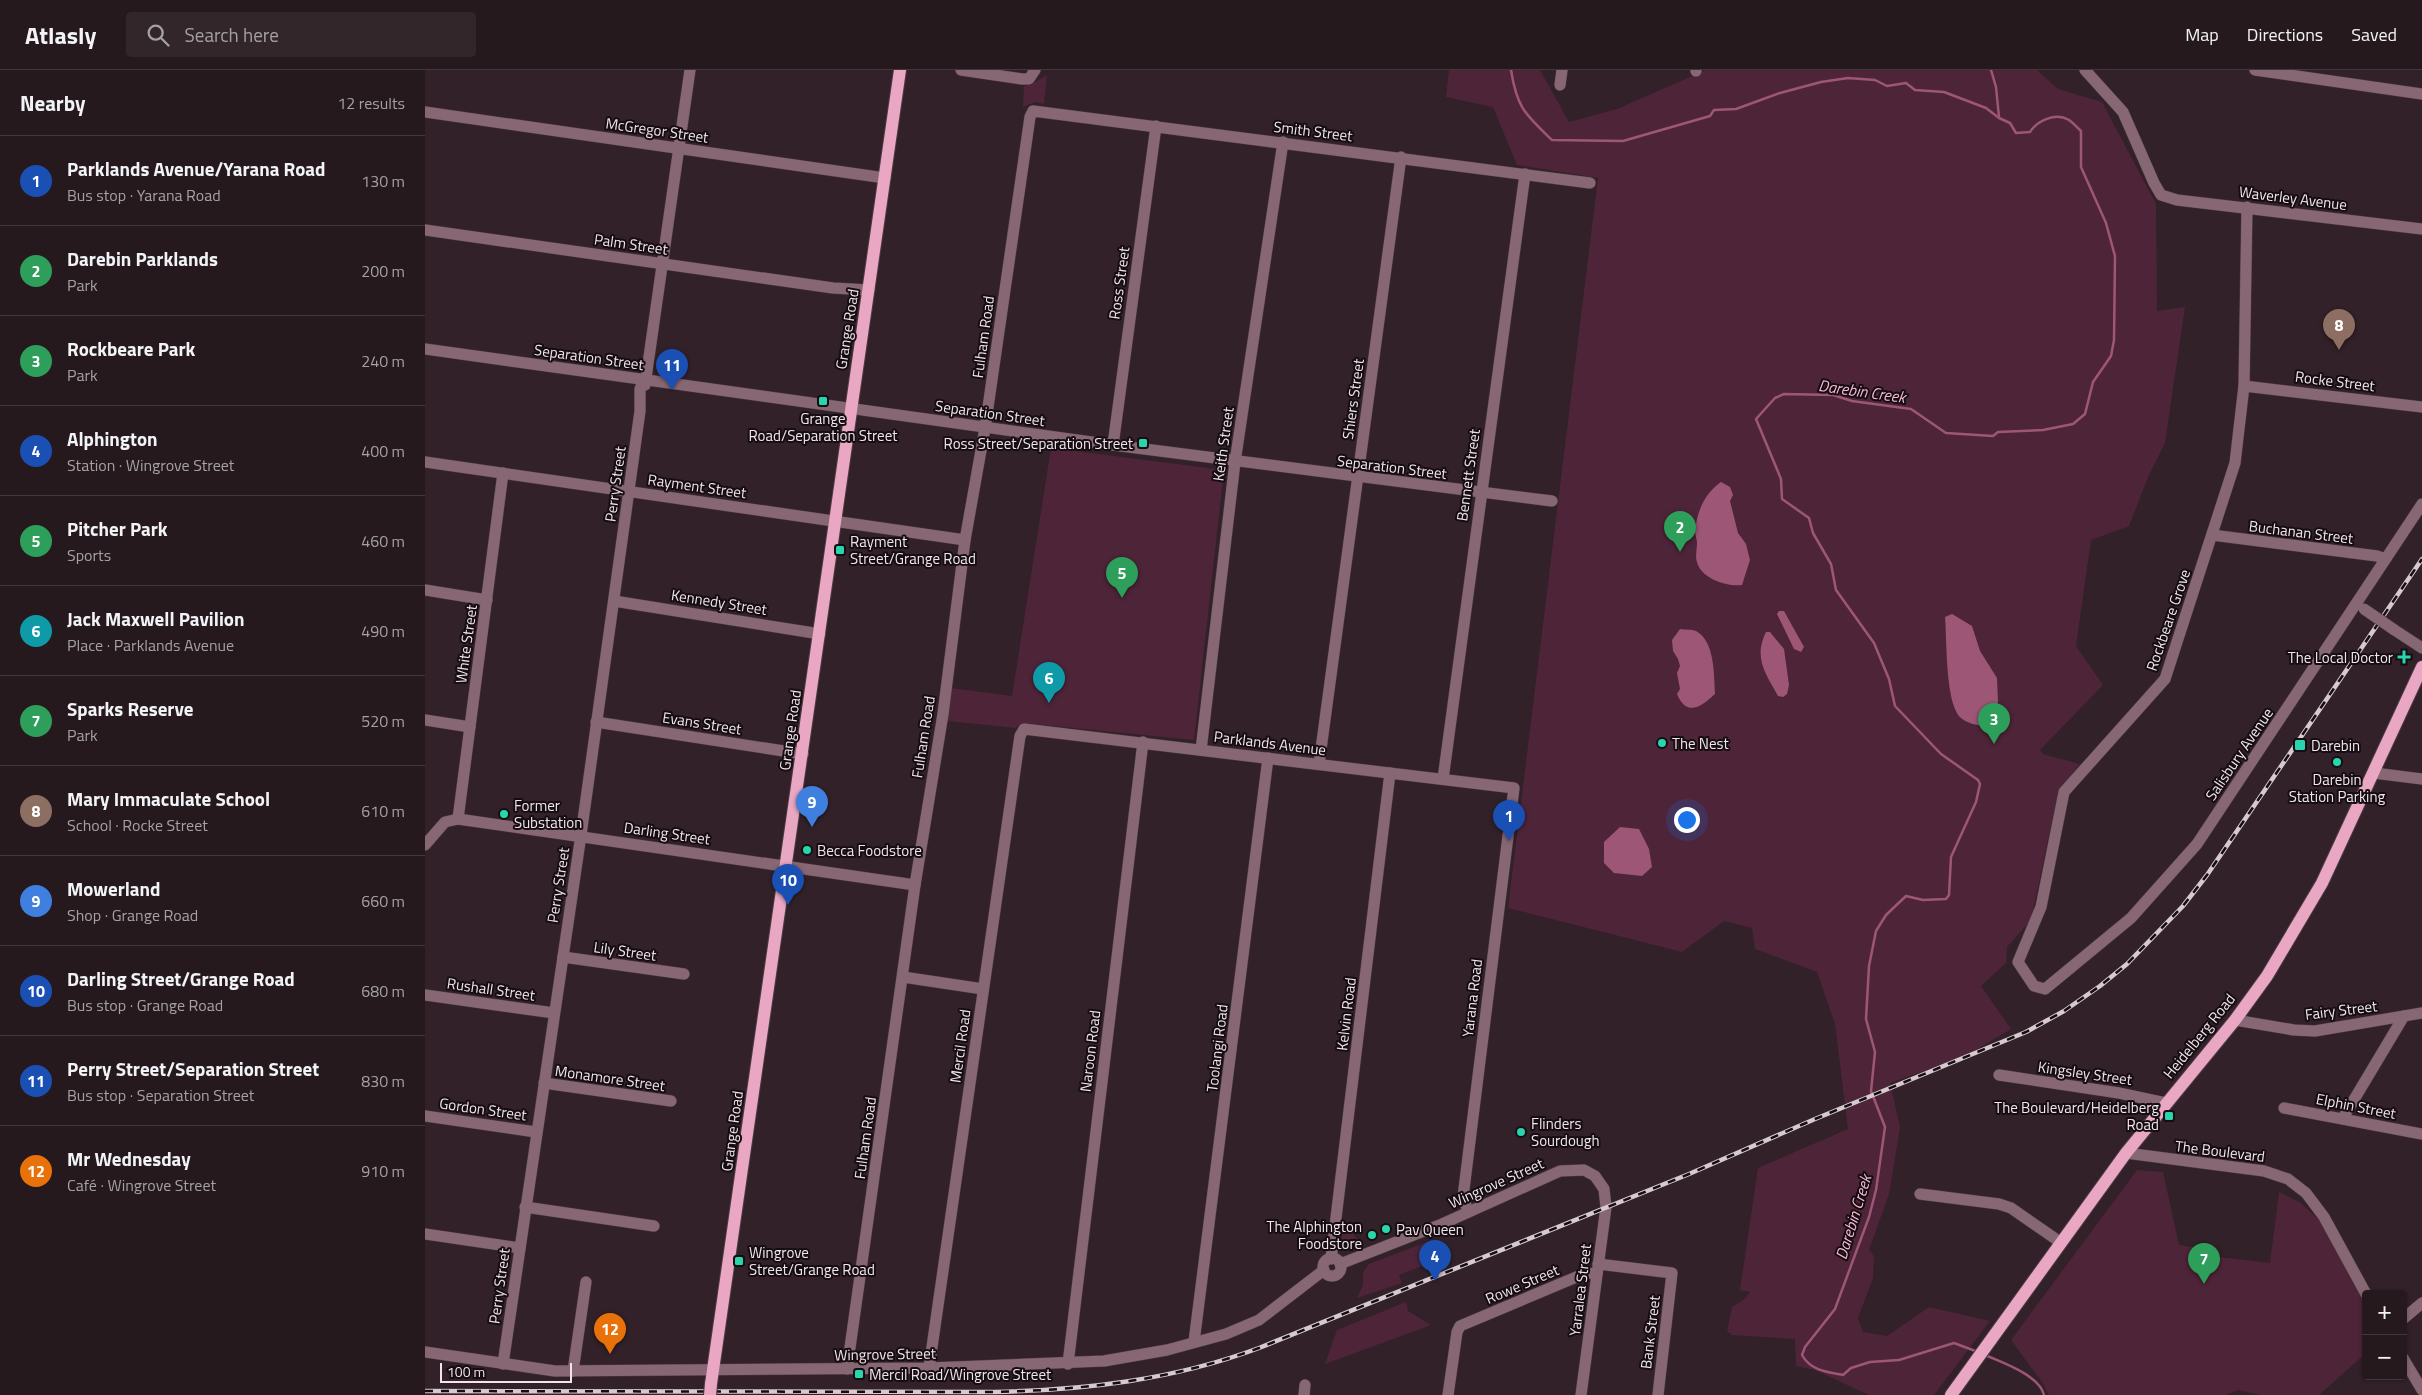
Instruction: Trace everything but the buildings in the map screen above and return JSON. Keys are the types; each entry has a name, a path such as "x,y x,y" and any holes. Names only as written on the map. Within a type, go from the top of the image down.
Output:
{"main road":[{"name":"Grange Road","path":"711,1390 900,70"},
{"name":"Heidelberg Road","path":"1951,1395 2126,1153 2235,1020 2267,976 2322,883 2422,666"}],"street":[{"name":"Perry Street","path":"503,1364 691,70"},
{"path":"961,70 1032,74"},
{"path":"1560,85 1562,70"},
{"name":"Waverley Avenue","path":"2085,70 2123,112 2161,195 2177,200 2422,229"},
{"path":"2255,70 2422,94"},
{"name":"Smith Street","path":"1033,111 1401,157 1589,183"},
{"name":"Fulham Road","path":"847,1369 915,885 943,714 965,540 985,428 1028,126 1033,111"},
{"name":"McGregor Street","path":"425,112 885,178"},
{"name":"Ross Street","path":"1113,445 1156,126"},
{"name":"Keith Street","path":"1201,750 1235,462 1283,142"},
{"name":"Shiers Street","path":"1319,764 1401,157"},
{"name":"Bennett Street","path":"1443,779 1525,174"},
{"name":"Rockbeare Grove","path":"2045,989 2034,986 2018,962 2041,907 2064,792 2165,679 2237,455 2244,386 2247,207"},
{"name":"Palm Street","path":"425,230 869,293"},
{"name":"Separation Street","path":"425,349 851,410 1235,462 1552,501"},
{"name":"Rocke Street","path":"2244,386 2422,407"},
{"name":"Rayment Street","path":"425,462 965,540"},
{"name":"White Street","path":"458,819 503,473"},
{"name":"Salisbury Avenue","path":"2045,989 2131,918 2197,844 2360,607 2385,559 2422,504"},
{"name":"Buchanan Street","path":"2212,535 2377,556 2385,559"},
{"path":"425,590 487,600"},
{"name":"Kennedy Street","path":"614,601 820,634"},
{"path":"2360,607 2422,648"},
{"path":"425,720 469,728"},
{"name":"Evans Street","path":"596,722 803,754"},
{"name":"Parklands Avenue","path":"1024,729 1513,788"},
{"name":"Mercil Road","path":"929,1368 1020,736 1024,729"},
{"name":"Naroon Road","path":"1068,1364 1143,742"},
{"name":"Toolangi Road","path":"1194,1342 1268,758"},
{"name":"Kelvin Road","path":"1336,1261 1390,773"},
{"path":"2374,773 2422,779"},
{"name":"Yarana Road","path":"1468,1211 1463,1196 1513,788"},
{"path":"425,845 445,822 458,819"},
{"name":"Darling Street","path":"458,819 581,835 915,885"},
{"name":"Lily Street","path":"563,957 684,974"},
{"path":"903,977 983,988"},
{"name":"Rushall Street","path":"425,995 554,1013"},
{"name":"Fairy Street","path":"2235,1020 2294,1030 2315,1030 2422,1013"},
{"path":"2343,1118 2404,1016"},
{"name":"Kingsley Street","path":"1999,1075 2166,1102"},
{"name":"Monamore Street","path":"544,1083 671,1101"},
{"name":"Elphin Street","path":"2284,1108 2422,1134"},
{"name":"Gordon Street","path":"425,1116 536,1132"},
{"name":"The Boulevard","path":"2126,1153 2264,1171 2289,1179 2307,1193 2324,1217 2364,1290"},
{"name":"Wingrove Street","path":"425,1352 555,1371 929,1368 1068,1364 1139,1356 1226,1334 1259,1320 1324,1270 1327,1275 1335,1276 1339,1272 1336,1261 1468,1211 1560,1171 1588,1172 1595,1176 1604,1190"},
{"name":"Yarralea Street","path":"1581,1395 1598,1269 1605,1206 1604,1190"},
{"path":"1920,1194 1999,1204 2011,1208 2060,1242"},
{"path":"525,1207 654,1226"},
{"path":"425,1234 520,1248"},
{"name":"Rowe Street","path":"1448,1395 1457,1332 1460,1326 1598,1269 1672,1272"},
{"name":"Bank Street","path":"1658,1395 1672,1272"},
{"path":"573,1371 586,1282"},
{"path":"2407,1316 2422,1303"},
{"path":"2407,1365 2422,1390"}],"shaded area":[{"path":"1449,70 1540,70 1569,122 1617,109 1706,70 2037,70 2058,89 2102,102 2156,204 2157,311 2185,307 2165,443 2149,475 2129,526 2091,540 2076,646 2103,685 2040,750 2043,754 2080,764 2058,792 2031,920 2007,947 2006,963 1981,986 2011,1029 1962,1058 1890,1083 1900,1127 1889,1194 1869,1250 1874,1256 1873,1278 1858,1318 1863,1332 1887,1336 1929,1307 1990,1321 1934,1395 1869,1395 1815,1370 1796,1366 1795,1339 1731,1335 1731,1333 1727,1332 1732,1307 1746,1298 1750,1292 1740,1290 1758,1168 1848,1129 1835,1024 1817,972 1755,949 1752,928 1724,921 1682,952 1508,908 1598,178 1517,165 1493,107 1446,97"},
{"path":"1047,75 1044,104 1035,102 1023,107 1024,86 1032,84"},
{"path":"1051,448 1224,470 1194,740 1023,723 1016,728 947,721 951,688 1012,696"},
{"path":"1721,482 1730,487 1733,495 1730,501 1738,533 1746,544 1750,560 1742,585 1730,585 1716,581 1704,573 1696,560 1697,543 1695,531 1698,516 1710,491"},
{"path":"1779,611 1784,611 1804,647 1801,652 1794,649 1777,614"},
{"path":"1952,614 1972,626 1980,651 1997,678 1998,702 1990,725 1971,724 1961,718 1956,711 1949,686 1945,617"},
{"path":"1680,629 1694,630 1702,636 1710,650 1714,668 1715,694 1695,708 1685,706 1677,694 1680,689 1677,673 1680,666 1673,651 1672,640"},
{"path":"1766,632 1770,632 1784,649 1789,685 1787,694 1783,697 1778,696 1769,680 1761,658 1762,641"},
{"path":"1620,827 1639,829 1649,849 1652,867 1642,876 1614,873 1604,863 1604,842"},
{"path":"2137,1170 2163,1172 2179,1245 2219,1251 2218,1257 2270,1263 2279,1192 2301,1203 2320,1221 2362,1298 2362,1357 2319,1395 2260,1395 2239,1390 2225,1395 2049,1395 2042,1382 2011,1340"},
{"path":"1344,1220 1359,1242 1340,1250"},
{"path":"1429,1241 1437,1260 1399,1275 1402,1283 1357,1298 1363,1285 1363,1273 1369,1264"},
{"path":"1406,1302 1408,1311 1431,1325 1325,1364 1337,1330"}],"waterway":[{"name":"Darebin Creek","path":"1511,70 1519,102 1535,123 1552,140 1623,141 1710,116 1714,110 1736,109 1780,93 1821,82 1848,78 1875,80 1887,86 1906,83 1915,90 1944,92 1986,108 1999,118 2010,123 2016,133 2030,132 2037,124 2052,117 2069,120 2081,131 2081,167 2106,223 2115,256 2114,340 2111,356 2093,382 2085,414 2073,424 2043,430 1998,432 1993,436 1946,433 1911,409 1852,401 1833,395 1784,394 1775,398 1756,419 1781,479 1782,499 1809,518 1813,533 1831,564 1836,590 1874,643 1889,679 1895,706 1941,754 1978,780 1980,784 1976,802 1951,857 1949,895 1946,899 1923,900 1906,896 1886,915 1876,931 1869,966 1866,1019 1875,1052 1871,1091 1885,1127 1876,1190 1869,1217 1835,1309 1805,1347 1802,1355 1815,1368 1843,1375 1851,1368 1870,1362 1899,1360 1954,1343 1978,1352"},
{"path":"1991,70 1996,87 1999,117"},
{"name":"Darebin Creek","path":"1985,1355 2028,1376 2041,1388 2044,1395"}],"railway":[{"path":"425,1391 994,1392 1062,1389 1128,1381 1194,1368 1259,1348 1689,1174 1815,1119 2026,1032 2064,1011 2127,964 2183,906 2207,875 2422,559"}],"place":[{"name":"Mary Immaculate School","path":"2339,350"},
{"name":"Perry Street/Separation Street","path":"672,390"},
{"name":"Grange Road/Separation Street","path":"823,401"},
{"name":"Ross Street/Separation Street","path":"1143,443"},
{"name":"Rayment Street/Grange Road","path":"840,550"},
{"name":"Darebin Parklands","path":"1680,552"},
{"name":"Pitcher Park","path":"1122,598"},
{"name":"The Local Doctor","path":"2404,657"},
{"name":"Jack Maxwell Pavilion","path":"1049,703"},
{"name":"The Nest","path":"1662,743"},
{"name":"Rockbeare Park","path":"1994,744"},
{"name":"Darebin","path":"2300,745"},
{"name":"Darebin Station Parking","path":"2337,762"},
{"name":"Former Substation","path":"504,814"},
{"name":"Mowerland","path":"812,827"},
{"name":"Parklands Avenue/Yarana Road","path":"1509,841"},
{"name":"Becca Foodstore","path":"807,850"},
{"name":"Darling Street/Grange Road","path":"788,905"},
{"name":"The Boulevard/Heidelberg Road","path":"2169,1116"},
{"name":"Flinders Sourdough","path":"1521,1132"},
{"name":"Pav Queen","path":"1386,1229"},
{"name":"The Alphington Foodstore","path":"1372,1235"},
{"name":"Wingrove Street/Grange Road","path":"739,1261"},
{"name":"Alphington","path":"1435,1281"},
{"name":"Sparks Reserve","path":"2204,1284"},
{"name":"Mr Wednesday","path":"610,1354"},
{"name":"Mercil Road/Wingrove Street","path":"859,1374"}]}
